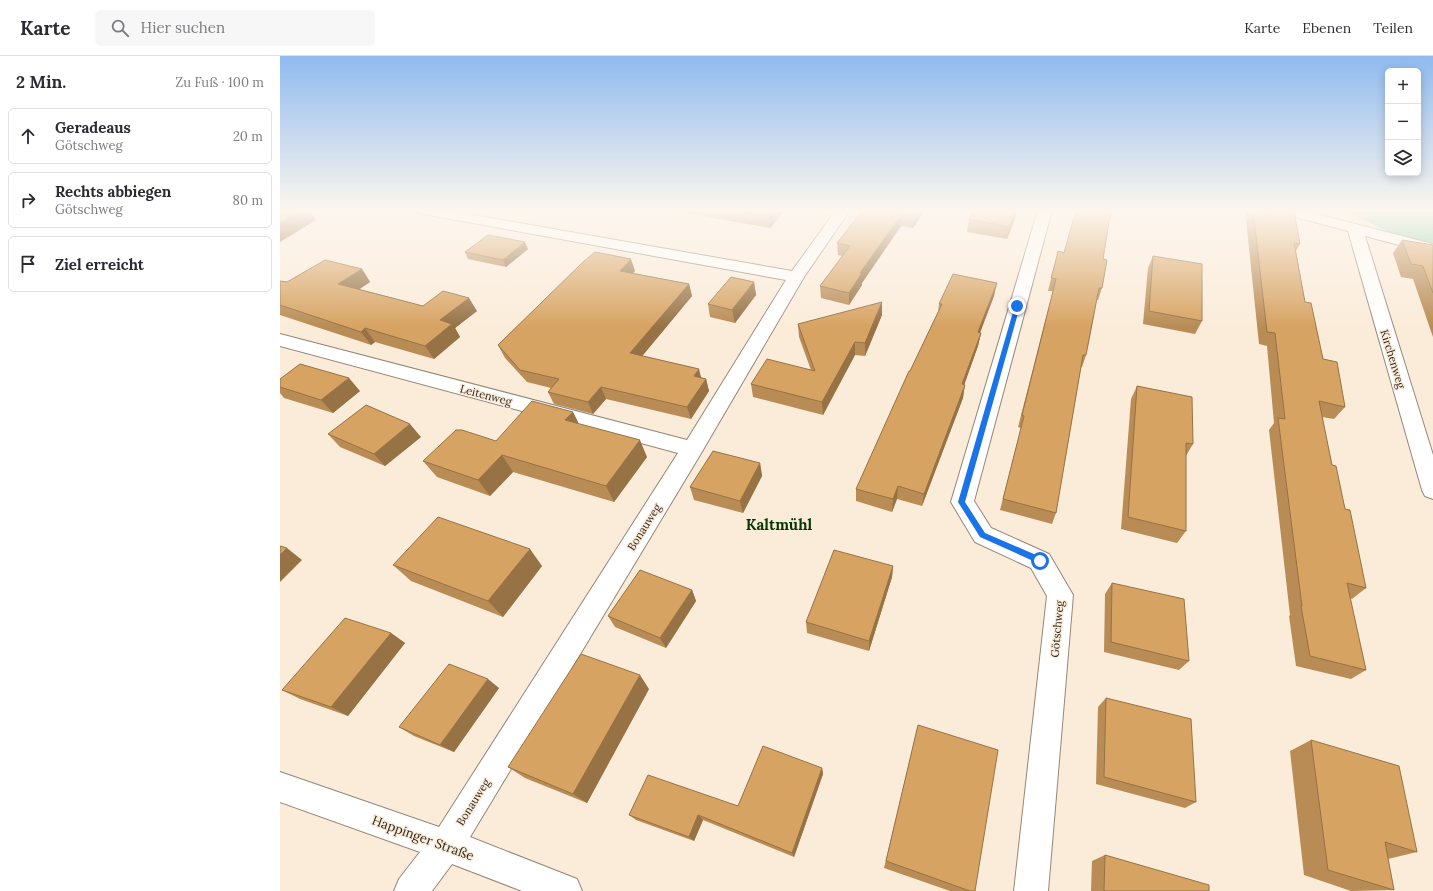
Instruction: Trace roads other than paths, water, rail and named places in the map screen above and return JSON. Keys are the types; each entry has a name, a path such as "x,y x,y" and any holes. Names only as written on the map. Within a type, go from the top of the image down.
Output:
{"street":[{"path":"640,249 796,277"},
{"name":"Bonauweg","path":"411,891 446,846 692,449 796,277 816,249"},
{"name":"Götschweg","path":"1032,891 1060,595 1040,561 983,535 962,502 1034,249"},
{"name":"Kirchenweg","path":"1361,249 1433,490"},
{"name":"Leitenweg","path":"280,340 692,449"},
{"name":"Happinger Straße","path":"280,787 446,846 566,891"}],"district":[{"name":"Kaltmühl","path":"779,524"}]}
